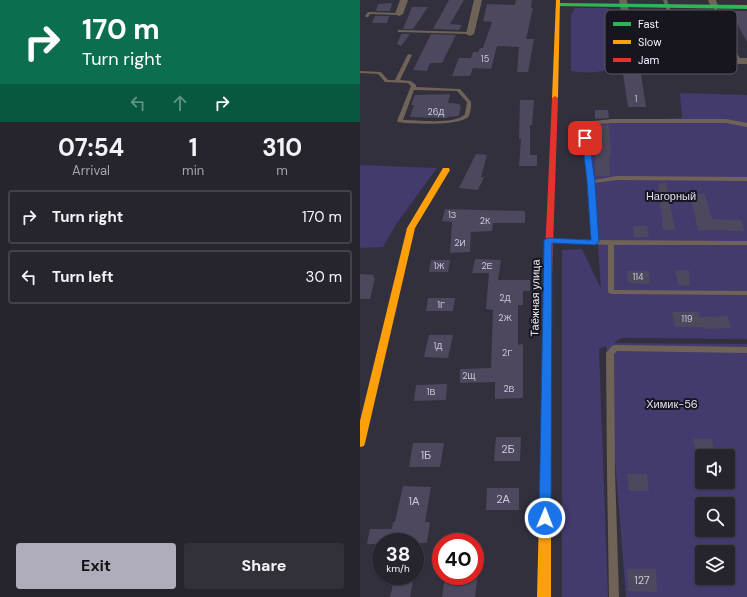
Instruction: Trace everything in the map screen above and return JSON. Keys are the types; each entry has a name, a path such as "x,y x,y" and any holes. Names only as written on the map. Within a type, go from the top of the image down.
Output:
{"street":[{"path":"399,14 404,0"},
{"path":"470,33 478,0"},
{"path":"558,3 713,3 747,7"},
{"name":"Таёжная улица","path":"544,597 548,240 553,175 558,3"},
{"path":"360,444 412,228 446,170"}],"lane":[{"path":"367,16 370,13 399,14"},
{"path":"399,30 470,33"},
{"path":"737,52 743,61"},
{"path":"397,81 410,55"},
{"path":"360,72 379,73 387,81 408,82 414,86 412,88 400,121 456,121 465,117 469,109 469,102 458,90 412,88"},
{"path":"595,242 591,182 584,124 612,121 726,121 747,124"},
{"path":"591,182 617,178 747,179"},
{"path":"548,240 611,243 747,243"},
{"path":"611,243 611,292 747,293"},
{"path":"614,597 610,353 615,348 747,350"}],"green space":[{"path":"575,8 607,8 612,10 605,10 605,70 596,72 571,71 571,15"},
{"path":"680,93 747,95 747,339 622,338 613,343 747,344 747,597 626,597 606,346 599,349 608,597 562,597 562,250 582,249 601,289 589,122 682,118"},
{"path":"360,165 437,168 397,223 383,247 360,248"}],"building":[{"path":"449,0 464,0 450,24 462,25 459,30 433,29"},
{"path":"516,0 532,0 531,8 533,8 526,39 534,39 528,72 517,72 519,47 497,46 491,69 473,68 470,76 452,76 459,58 471,58 473,52 478,52 480,48 483,48 492,22 483,21 487,4 515,5"},
{"path":"392,3 390,11 376,11 378,4"},
{"path":"412,7 428,7 413,29 403,29"},
{"path":"737,11 747,11 747,42 737,23"},
{"path":"375,16 389,16 387,23 372,23"},
{"path":"401,34 410,34 401,46 397,44"},
{"path":"431,34 456,35 442,63 430,63 427,71 413,70"},
{"path":"623,74 641,74 646,107 628,107"},
{"path":"450,94 448,103 460,104 459,107 461,106 459,116 447,118 410,117 414,105 411,105 415,95"},
{"path":"520,100 534,100 532,125 530,125 530,155 537,155 537,166 519,166 521,139 519,139"},
{"path":"595,110 608,110 609,118 595,119"},
{"path":"609,125 611,155 609,155 610,176 595,176 595,126"},
{"path":"476,154 487,155 481,177 484,177 478,190 459,188"},
{"path":"666,182 675,230 663,230 658,184"},
{"path":"690,194 705,194 712,219 742,220 744,231 698,230"},
{"path":"445,209 525,211 525,223 493,223 492,231 471,232 470,252 450,253 452,222 442,221"},
{"path":"633,226 647,226 649,237 634,237"},
{"path":"475,259 501,260 498,280 530,280 530,291 523,291 523,305 518,305 518,345 523,344 523,398 495,399 495,382 460,383 460,369 491,368 493,310 486,309 489,273 472,273"},
{"path":"431,260 450,260 448,272 429,272"},
{"path":"675,270 689,270 690,286 678,285"},
{"path":"627,271 649,271 650,284 628,283"},
{"path":"360,274 374,275 373,278 375,278 370,299 360,299"},
{"path":"428,298 455,298 453,311 426,311"},
{"path":"672,312 699,312 700,317 728,316 731,328 704,329 703,327 675,327"},
{"path":"429,335 453,335 448,358 424,357"},
{"path":"447,384 446,400 414,401 416,385"},
{"path":"496,437 521,437 520,461 494,461"},
{"path":"693,439 712,439 714,449 695,449 695,450"},
{"path":"413,443 444,443 440,467 409,467"},
{"path":"627,474 647,474 649,491 629,491"},
{"path":"403,486 431,487 425,522 430,522 427,543 424,543 424,533 372,533 372,544 367,544 370,529 392,529 393,522 395,522"},
{"path":"487,488 519,488 519,510 486,510"},
{"path":"627,569 656,569 657,592 628,591"},
{"path":"393,585 412,585 410,597 390,597"},
{"path":"444,585 476,585 475,597 442,597"}],"traffic: fast":[{"path":"558,5 747,7"},
{"path":"546,434 548,276"}],"traffic: slow":[{"path":"555,98 558,0"},
{"path":"360,443 411,228 446,170"},
{"path":"544,597 546,434"}],"traffic: jam":[{"path":"548,276 555,98"}],"route":[{"path":"545,518 548,240 595,242 591,182 585,138"}],"park label":[{"name":"Нагорный","path":"671,196"},
{"name":"Химик-56","path":"672,404"}]}
